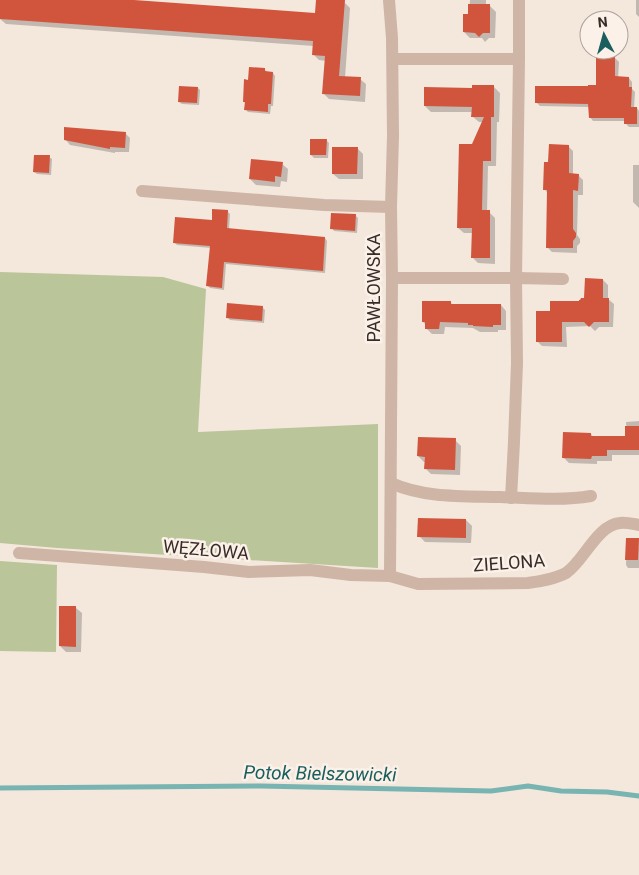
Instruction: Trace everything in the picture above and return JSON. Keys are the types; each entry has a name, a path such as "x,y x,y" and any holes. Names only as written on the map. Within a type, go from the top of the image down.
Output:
{"street":[{"name":"PAWŁOWSKA","path":"389,0 393,59 390,576"},
{"path":"510,498 517,373 516,278 519,0"},
{"path":"393,59 519,59"},
{"path":"142,191 324,205 391,207"},
{"path":"392,278 563,279"},
{"path":"391,483 412,491 435,495 554,499 591,496"},
{"name":"ZIELONA","path":"390,576 418,584 528,583 543,581 566,572 612,524 639,525"},
{"name":"WĘZŁOWA","path":"19,553 204,566 249,572 310,570 351,575 390,576"}],"green space":[{"path":"0,272 163,277 206,289 198,432 378,424 378,568 0,543"},
{"path":"0,561 57,565 56,652 0,651"}],"building":[{"path":"0,0 134,0 315,13 316,0 345,0 339,76 361,77 360,96 322,94 325,56 312,55 313,41 0,19"},
{"path":"468,4 490,4 490,33 483,33 479,37 475,33 463,32 463,14 468,14"},
{"path":"596,60 615,60 615,76 629,77 629,87 632,87 631,107 637,107 637,124 624,124 624,118 589,118 588,104 535,103 535,86 596,85"},
{"path":"249,67 265,68 265,71 273,72 271,104 268,104 268,112 244,110 244,79 248,80"},
{"path":"472,85 494,85 494,117 491,117 491,161 483,161 482,210 490,210 490,258 471,258 472,228 457,228 459,144 472,144 484,117 471,117 472,107 424,106 424,87 472,88"},
{"path":"179,86 198,87 197,103 178,102"},
{"path":"64,127 126,132 125,148 110,147 110,149 64,140"},
{"path":"310,139 327,139 326,155 310,155"},
{"path":"549,144 569,145 569,173 579,174 578,191 573,190 573,229 576,237 573,241 573,248 546,248 547,190 543,190 544,162 548,162"},
{"path":"332,147 358,147 357,174 332,174"},
{"path":"34,155 50,155 49,173 33,172"},
{"path":"251,159 283,162 281,177 275,176 275,182 249,179"},
{"path":"212,209 228,210 227,228 325,237 323,271 224,262 222,288 206,286 210,246 173,243 175,217 212,220"},
{"path":"331,213 356,214 355,231 330,229"},
{"path":"585,278 603,279 603,298 609,298 609,322 594,322 589,327 584,322 562,322 562,342 536,342 536,311 550,311 550,301 579,301 581,298 584,298"},
{"path":"422,301 451,301 451,304 501,304 501,325 493,325 493,327 473,326 468,325 468,323 440,322 439,329 425,329 425,322 422,322"},
{"path":"227,303 263,306 262,321 226,318"},
{"path":"625,426 639,426 639,450 607,450 607,456 592,456 591,459 562,458 563,432 591,433 591,436 625,436"},
{"path":"418,437 456,438 455,470 424,469 425,457 417,456"},
{"path":"418,518 466,519 466,538 417,537"},
{"path":"626,538 639,538 638,560 625,560"},
{"path":"59,606 76,606 76,647 59,646"}],"waterway":[{"name":"Potok Bielszowicki","path":"0,788 261,786 491,791 528,786 561,791 607,792 639,796"}]}
